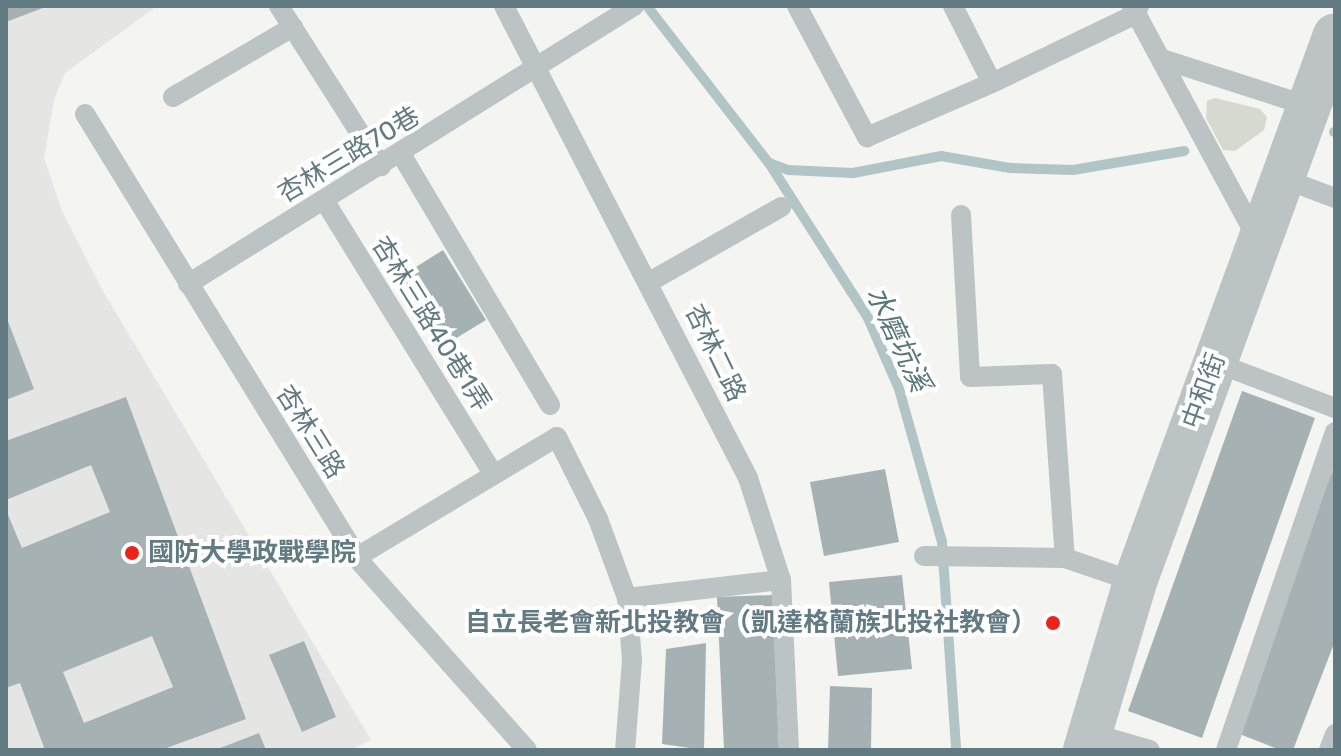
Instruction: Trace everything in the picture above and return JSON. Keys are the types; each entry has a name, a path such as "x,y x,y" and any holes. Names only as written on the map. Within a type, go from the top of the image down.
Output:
{"street":[{"name":"中和街","path":"1088,742 1135,582 1258,240 1333,46"}],"lane":[{"path":"279,6 381,166"},
{"name":"杏林二路","path":"504,6 651,281 748,478 781,580 789,750"},
{"name":"杏林三路70巷","path":"188,284 537,70 633,6"},
{"path":"797,6 867,137 992,83 1136,9 1206,151 1258,240"},
{"path":"953,6 992,83"},
{"path":"173,97 293,27"},
{"path":"1162,59 1308,106"},
{"name":"杏林三路","path":"85,114 357,557 527,750"},
{"path":"401,154 550,405"},
{"path":"1282,178 1335,198"},
{"name":"杏林三路40巷1弄","path":"324,200 494,475"},
{"path":"651,281 781,207"},
{"path":"961,215 970,377 1052,374 1065,558"},
{"path":"1214,362 1335,408"},
{"path":"1226,750 1335,432"},
{"path":"357,557 557,437 598,519 627,598 632,660 625,750"},
{"path":"924,556 1065,558 1135,582"},
{"path":"627,598 781,580"},
{"path":"1329,750 1335,734"},
{"path":"1088,742 1150,750"}],"shaded area":[{"name":"國防大學政戰學院","path":"6,6 157,6 65,73 54,100 44,158 61,209 103,291 371,740 351,750 6,750"},
{"path":"1215,98 1260,109 1267,117 1264,130 1235,151 1223,150 1206,118 1207,101"}],"building":[{"path":"6,6 48,6 6,22"},
{"path":"443,250 486,320 440,348 397,279"},
{"path":"6,316 34,389 6,400"},
{"path":"1242,391 1315,418 1202,738 1128,711"},
{"path":"126,397 246,719 161,750 45,750 20,683 6,688 6,510 22,548 110,512 91,465 6,500 6,441","holes":["152,636 173,687 84,723 63,672"]},
{"path":"1335,464 1335,641 1293,750 1280,750 1232,731"},
{"path":"885,469 899,542 824,556 810,482"},
{"path":"902,575 912,669 838,676 829,582"},
{"path":"773,595 779,750 724,750 717,597"},
{"path":"304,641 336,717 302,732 269,655"},
{"path":"706,643 704,750 662,744 666,649"},
{"path":"830,686 872,688 871,750 828,750"},
{"path":"259,733 266,750 215,750"}],"waterway":[{"name":"水磨坑溪","path":"647,6 769,163 868,318 899,389 942,542 956,750"},
{"path":"769,163 788,170 853,173 941,156 1010,168 1073,170 1184,151"}],"place":[{"name":"國防大學政戰學院","path":"132,553"},
{"name":"自立長老會新北投教會（凱達格蘭族北投社教會）","path":"1053,623"}]}
